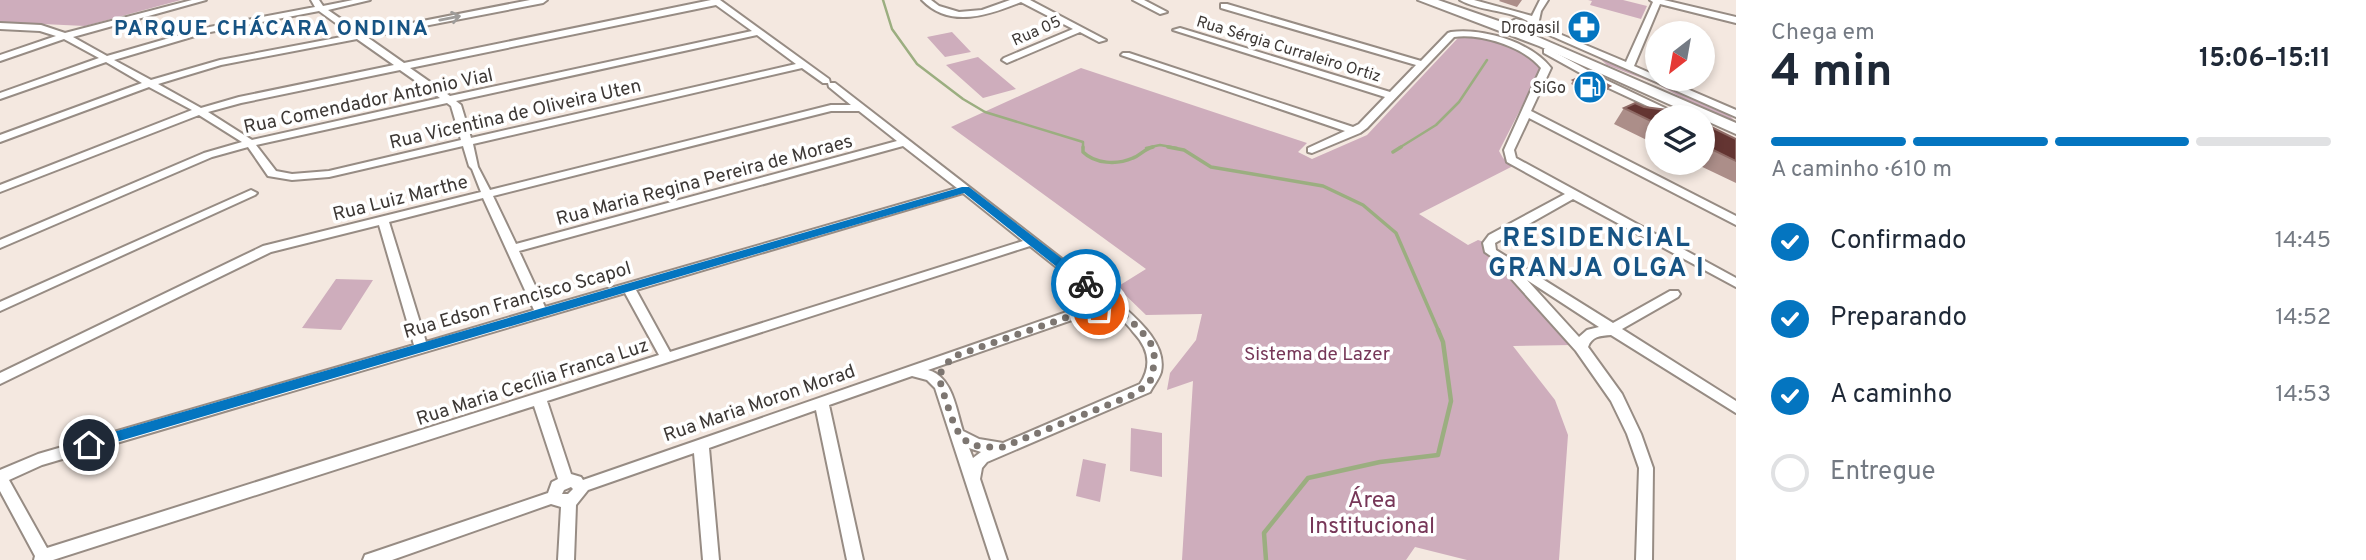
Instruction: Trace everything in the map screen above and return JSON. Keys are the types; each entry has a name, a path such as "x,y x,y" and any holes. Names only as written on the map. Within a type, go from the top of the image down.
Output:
{"main road":[{"path":"1408,0 1525,22 1547,51 1669,105"},
{"path":"1425,0 1525,22 1604,68 1736,129"},
{"path":"1575,43 1604,68"},
{"path":"1715,126 1736,136"}],"street":[{"path":"0,58 65,36 202,0"},
{"path":"0,96 106,59 204,31 317,4 366,0"},
{"path":"0,139 147,84 220,63 543,0"},
{"path":"926,0 943,11 970,15 988,12 1018,0"},
{"path":"1024,0 1102,40"},
{"path":"1137,0 1163,12"},
{"path":"1464,0 1525,22 1736,114"},
{"path":"1525,22 1544,0"},
{"path":"1629,67 1657,0 1736,20"},
{"path":"0,189 200,111 239,100 716,1 849,98 966,189 1127,317 1151,343 1154,350 1150,382 1145,388 982,458 975,467 972,480"},
{"path":"317,4 456,105 475,168 541,312"},
{"path":"1224,6 1422,64"},
{"path":"1443,6 1474,14 1483,12 1487,7"},
{"path":"0,26 41,28 65,36 147,84 200,111 250,143"},
{"name":"Rua 05","path":"1007,60 1078,30"},
{"name":"Rua Sérgia Curraleiro Ortiz","path":"1177,30 1392,96"},
{"name":"Rua Comendador Antonio Vial","path":"0,244 208,155 250,143 758,32"},
{"path":"1312,150 1356,131 1451,35 1460,33 1483,36 1532,55 1546,68 1508,155 1517,165 1736,283"},
{"path":"1547,51 1603,82 1653,105"},
{"path":"1126,55 1356,131"},
{"name":"Rua Vicentina de Oliveira Uten","path":"250,143 272,174 292,177 329,174 803,65"},
{"path":"831,108 849,98"},
{"path":"831,108 860,108"},
{"name":"Rua Luiz Marthe","path":"0,379 267,249 831,108"},
{"path":"1525,112 1736,221"},
{"name":"Rua Maria Regina Pereira de Moraes","path":"511,248 906,142"},
{"name":"Rua Edson Francisco Scapol","path":"0,477 38,460 966,189"},
{"path":"0,307 251,193"},
{"path":"1572,195 1489,243 1491,252 1535,295 1581,348 1617,398 1646,468 1644,560"},
{"path":"383,220 421,346"},
{"name":"Rua Maria Cecília Franca Luz","path":"42,558 1031,242"},
{"path":"1491,252 1736,408"},
{"path":"629,288 667,358"},
{"path":"1088,310 1092,302 1091,288"},
{"path":"1581,348 1585,338 1592,333 1611,330 1674,294"},
{"name":"Rua Maria Moron Morad","path":"573,484 701,446 1088,310 1110,311 1127,317"},
{"path":"952,357 941,372 941,385 999,560"},
{"path":"912,371 930,376 941,385"},
{"path":"539,399 573,484 557,486 561,499 566,560"},
{"path":"822,403 855,560"},
{"path":"957,434 971,444 983,448 1003,447"},
{"path":"701,446 710,560"},
{"path":"0,477 42,558"},
{"path":"371,560 561,499"}],"green space":[{"path":"0,0 181,0 85,26 0,22"},
{"path":"1588,0 1623,0 1647,6 1641,19 1590,5 1592,1"},
{"path":"952,32 971,52 945,57 927,37"},
{"path":"1464,35 1518,50 1542,67 1499,151 1513,166 1419,214 1468,245 1478,240 1484,242 1489,258 1572,345 1513,346 1555,400 1568,435 1559,560 1467,560 1415,547 1406,560 1182,560 1193,381 1167,390 1170,373 1196,340 1202,314 1146,315 1117,287 1146,269 951,127 1081,68 1307,143 1298,152 1312,159 1367,135 1457,39"},
{"path":"1602,56 1645,76 1645,79 1607,65 1598,57"},
{"path":"978,57 1016,89 983,98 946,65"},
{"path":"1670,91 1678,91 1708,105 1695,105"},
{"path":"1715,108 1728,114 1736,122 1724,121 1715,116"},
{"path":"336,279 373,280 341,330 302,328"},
{"path":"1131,428 1162,433 1162,477 1130,471"},
{"path":"1083,459 1106,464 1100,502 1076,496"}],"building":[{"path":"1587,74 1610,86 1597,92 1573,80"},
{"path":"1635,103 1645,107 1645,118 1624,108"},
{"path":"1715,129 1736,139 1736,161 1715,151"}],"waterway":[{"path":"883,0 892,29 917,64 985,112 1083,142 1083,152 1100,161 1127,160 1153,147"},
{"path":"1399,148 1436,125 1459,102 1487,60"},
{"path":"1146,148 1160,145 1177,148"},
{"path":"1168,147 1184,150 1211,167 1323,186 1363,205 1396,233 1439,332"},
{"path":"1393,152 1401,147"},
{"path":"1266,560 1264,533 1308,478 1380,462 1438,455 1451,401 1443,342 1438,330"}],"way so far":[{"path":"1086,284 1127,317 1151,343 1154,350 1153,368 1150,382 1145,388 1003,447 983,448 971,444 957,434 939,375 952,357 1088,310 1099,309"}],"place":[{"name":"Drogasil","path":"1584,27"},
{"name":"SiGo","path":"1590,87"}],"district":[{"name":"PARQUE CHÁCARA ONDINA","path":"272,28"},
{"name":"RESIDENCIAL GRANJA OLGA I","path":"1597,252"}],"route":[{"path":"89,445 966,189 1086,284"}],"park label":[{"name":"Sistema de Lazer","path":"1317,353"},
{"name":"Área Institucional","path":"1372,512"}]}
